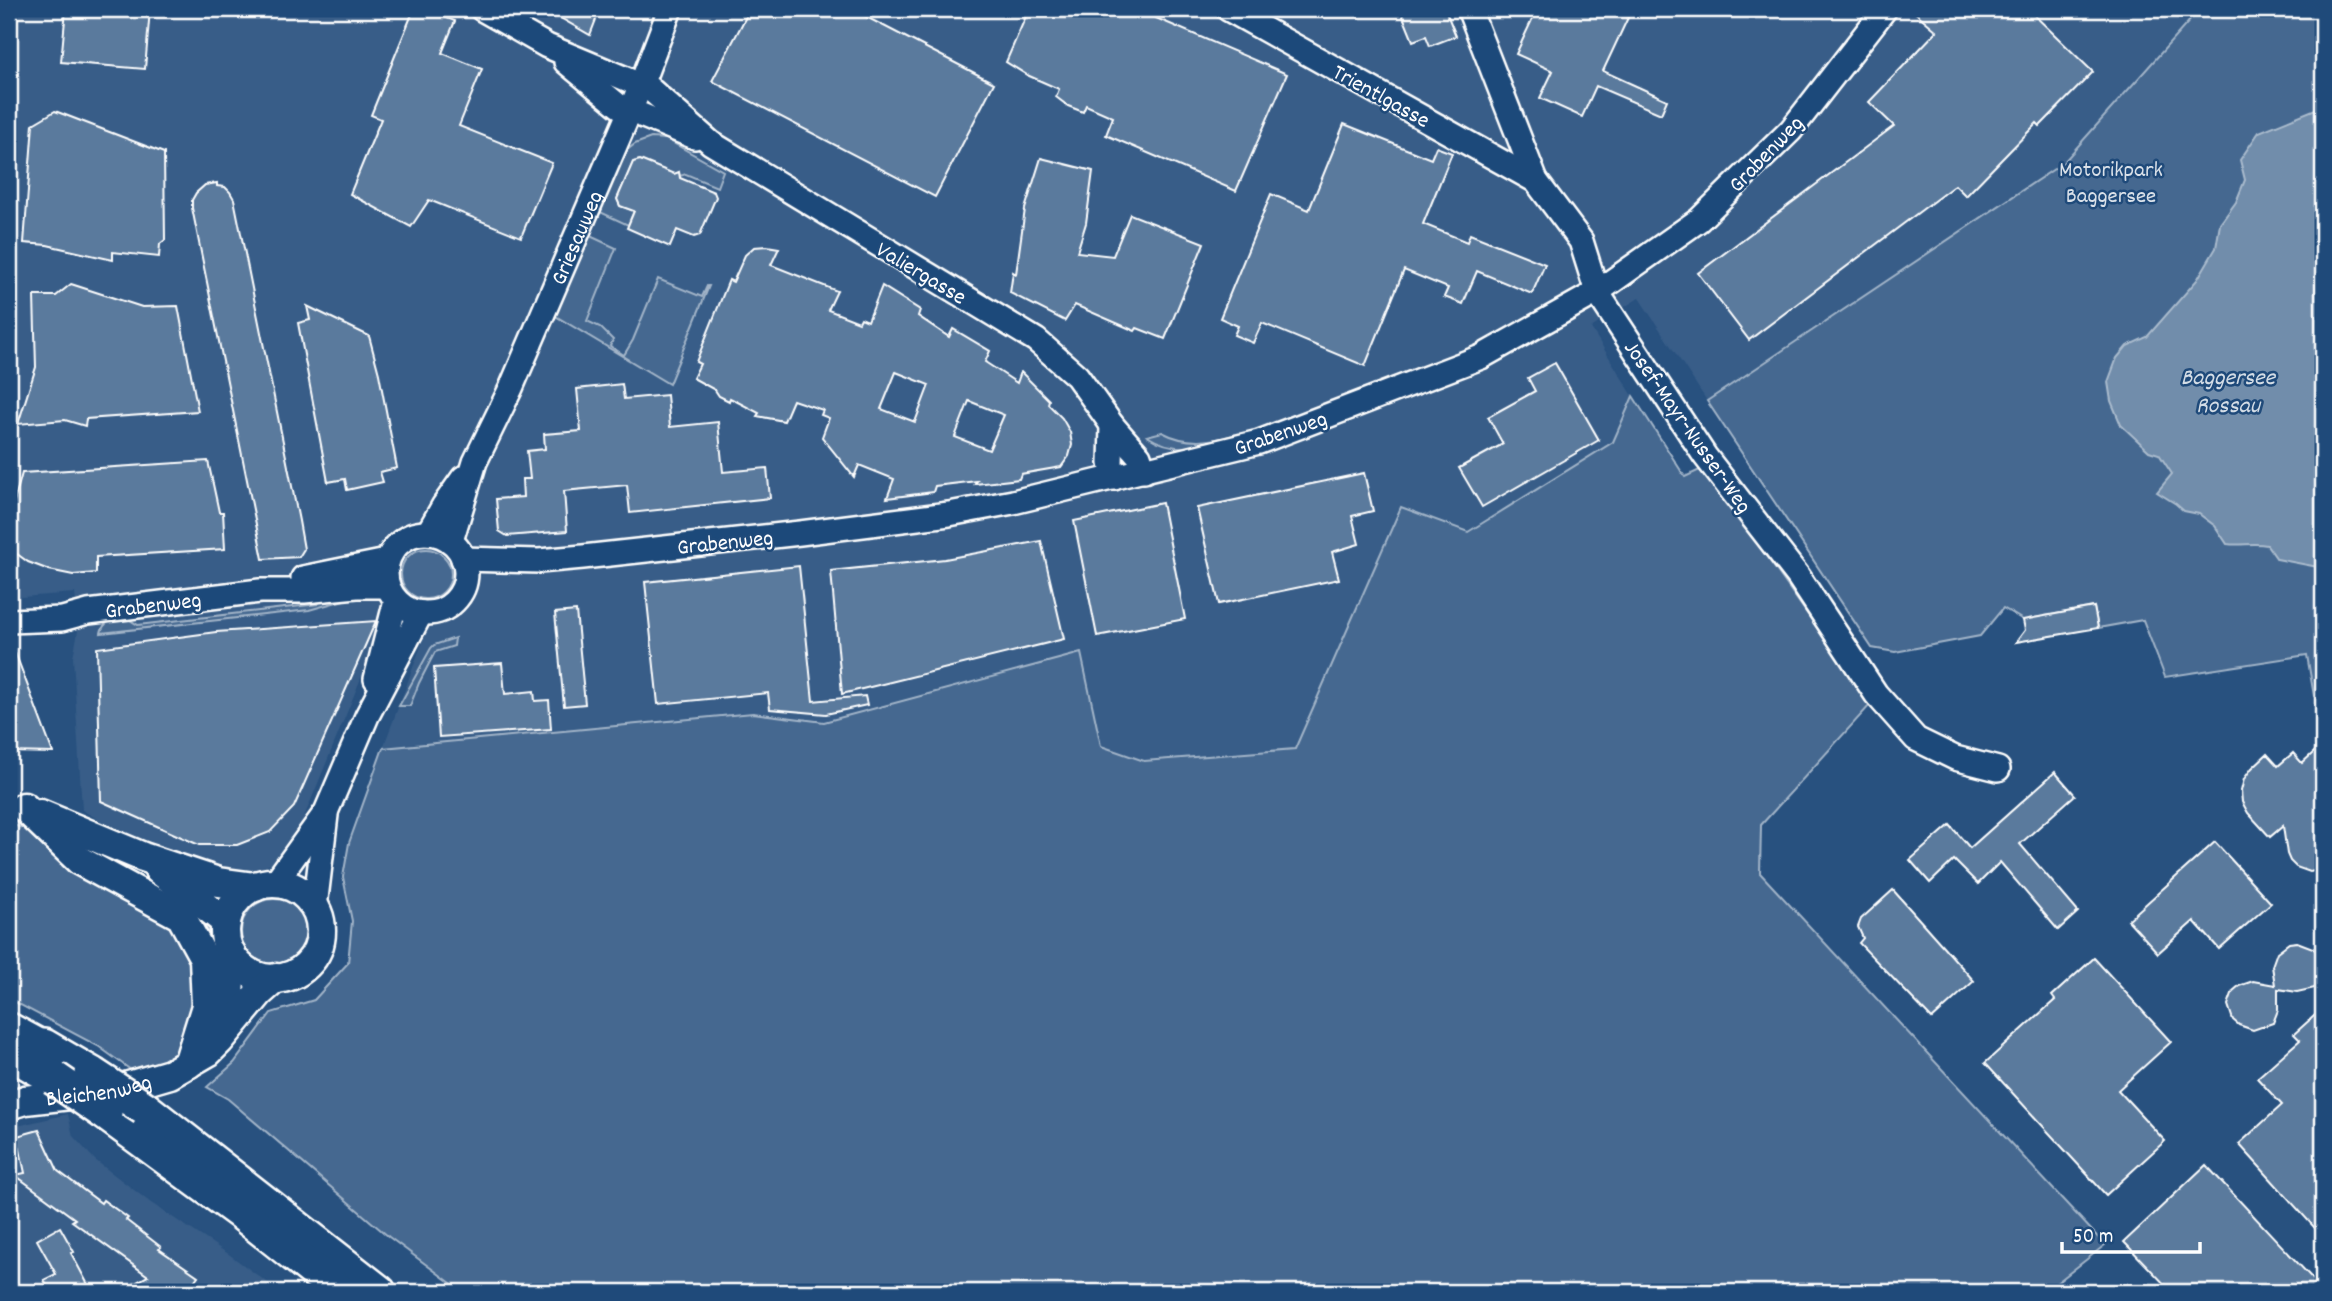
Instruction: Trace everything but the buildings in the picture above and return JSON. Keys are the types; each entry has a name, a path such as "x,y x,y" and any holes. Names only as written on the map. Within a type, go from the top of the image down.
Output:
{"highway":[{"path":"44,1046 144,1108 379,1292"},
{"path":"9,1052 106,1113 224,1200 341,1292"}],"main road":[{"path":"16,806 143,858 218,882 295,888 315,907 320,920 321,935 317,950 309,963 297,973 276,978 253,974 240,965 231,953"},
{"path":"16,806 80,862 181,916 204,958 206,1006 179,1069"},
{"path":"143,858 226,922"},
{"path":"179,1069 208,1038 225,1007 232,983 226,922 236,902 265,885"},
{"name":"Bleichenweg","path":"14,1102 115,1090 179,1069 208,1052 259,993 276,978"},
{"path":"9,1027 44,1046"}],"street":[{"name":"Valiergasse","path":"482,9 547,46 650,89 711,143"},
{"name":"Griesauweg","path":"428,533 444,505 475,462 511,388 641,85 670,9"},
{"name":"Trientlgasse","path":"1228,9 1536,181"},
{"name":"Josef-Mayr-Nusser-Weg","path":"1469,9 1536,181 1581,241 1593,272 1597,292 1705,456 1798,576 1876,694 1916,739 1955,758 1998,769"},
{"name":"Grabenweg","path":"465,582 539,561 770,537 949,514 1013,502 1259,442 1481,357 1597,292 1699,220 1791,130 1885,9"},
{"name":"Valiergasse","path":"547,46 619,106 711,143 1036,340 1077,376 1112,425 1139,456 1144,471"},
{"path":"1112,425 1111,463 1114,478"},
{"name":"Griesauweg","path":"457,550 475,462"},
{"path":"428,533 457,550 466,570 465,582 453,603 441,611 414,612 392,593 385,573 387,561 403,540 415,534 428,533"},
{"name":"Grabenweg","path":"457,550 539,561"},
{"name":"Grabenweg","path":"260,591 301,578 387,561"},
{"name":"Grabenweg","path":"9,621 62,619 88,612 260,591 304,591 357,586 392,593"},
{"path":"367,716 392,593"},
{"name":"Grabenweg","path":"9,611 61,606 88,612"},
{"path":"315,907 326,812 367,716 421,613"},
{"path":"265,885 326,812"}],"shaded area":[{"path":"9,9 2200,9 2063,163 1707,401 1639,298 1591,328 1633,396 1613,442 1468,532 1401,507 1295,749 1144,761 1101,746 1081,653 824,722 753,713 383,748 427,630 413,630 390,612 296,837 278,860 252,874 215,873 150,850 82,810 73,657 78,631 75,593 9,598"},
{"path":"68,1114 73,1136 95,1160 151,1203 280,1292 9,1292 9,1128"}],"green space":[{"name":"Motorikpark Baggersee","path":"2200,9 2323,9 2323,694 2314,696 2307,655 2165,677 2143,620 2098,628 2094,607 2023,620 2003,608 1980,636 1895,652 1872,648 1707,401 2063,163"},
{"path":"651,138 666,139 723,171 717,187 686,174 669,176 669,172 639,160 633,162 617,199 620,206 634,211 628,225 598,211 622,154 635,144"},
{"path":"588,235 616,248 587,321 600,327 613,340 610,346 624,355 658,279 702,297 709,286 669,384 554,315"},
{"path":"1633,396 1685,477 1704,468 1871,704 1761,825 1760,873 2105,1245 2045,1292 463,1292 389,1237 228,1099 207,1087 234,1063 271,1013 314,1000 348,963 352,921 343,877 349,843 383,748 753,713 824,722 1081,653 1101,746 1144,761 1295,749 1401,507 1468,532 1613,442"},
{"path":"1162,432 1180,439 1199,441 1237,434 1234,439 1190,447 1168,445 1147,436"},
{"path":"426,549 444,556 451,574 444,592 426,599 408,592 401,574 408,556"},
{"path":"323,598 351,598 309,610 101,633 107,623 118,618 128,619 138,625 318,604"},
{"path":"455,638 454,646 435,652 410,706 399,706 431,648"},
{"path":"9,824 34,831 198,915 209,932 211,953 195,1041 168,1061 135,1073 98,1046 9,999"},
{"path":"268,899 280,899 292,904 302,914 307,932 305,945 292,960 280,965 268,965 256,960 246,950 241,938 241,926 246,914 256,904"}],"water":[{"name":"Baggersee Rossau","path":"2323,106 2323,568 2277,559 2267,545 2227,544 2215,526 2199,514 2184,511 2157,492 2172,474 2159,454 2149,451 2121,425 2111,401 2108,382 2117,358 2127,346 2147,337 2197,280 2216,248 2220,224 2236,202 2245,180 2240,160 2259,132"}]}
